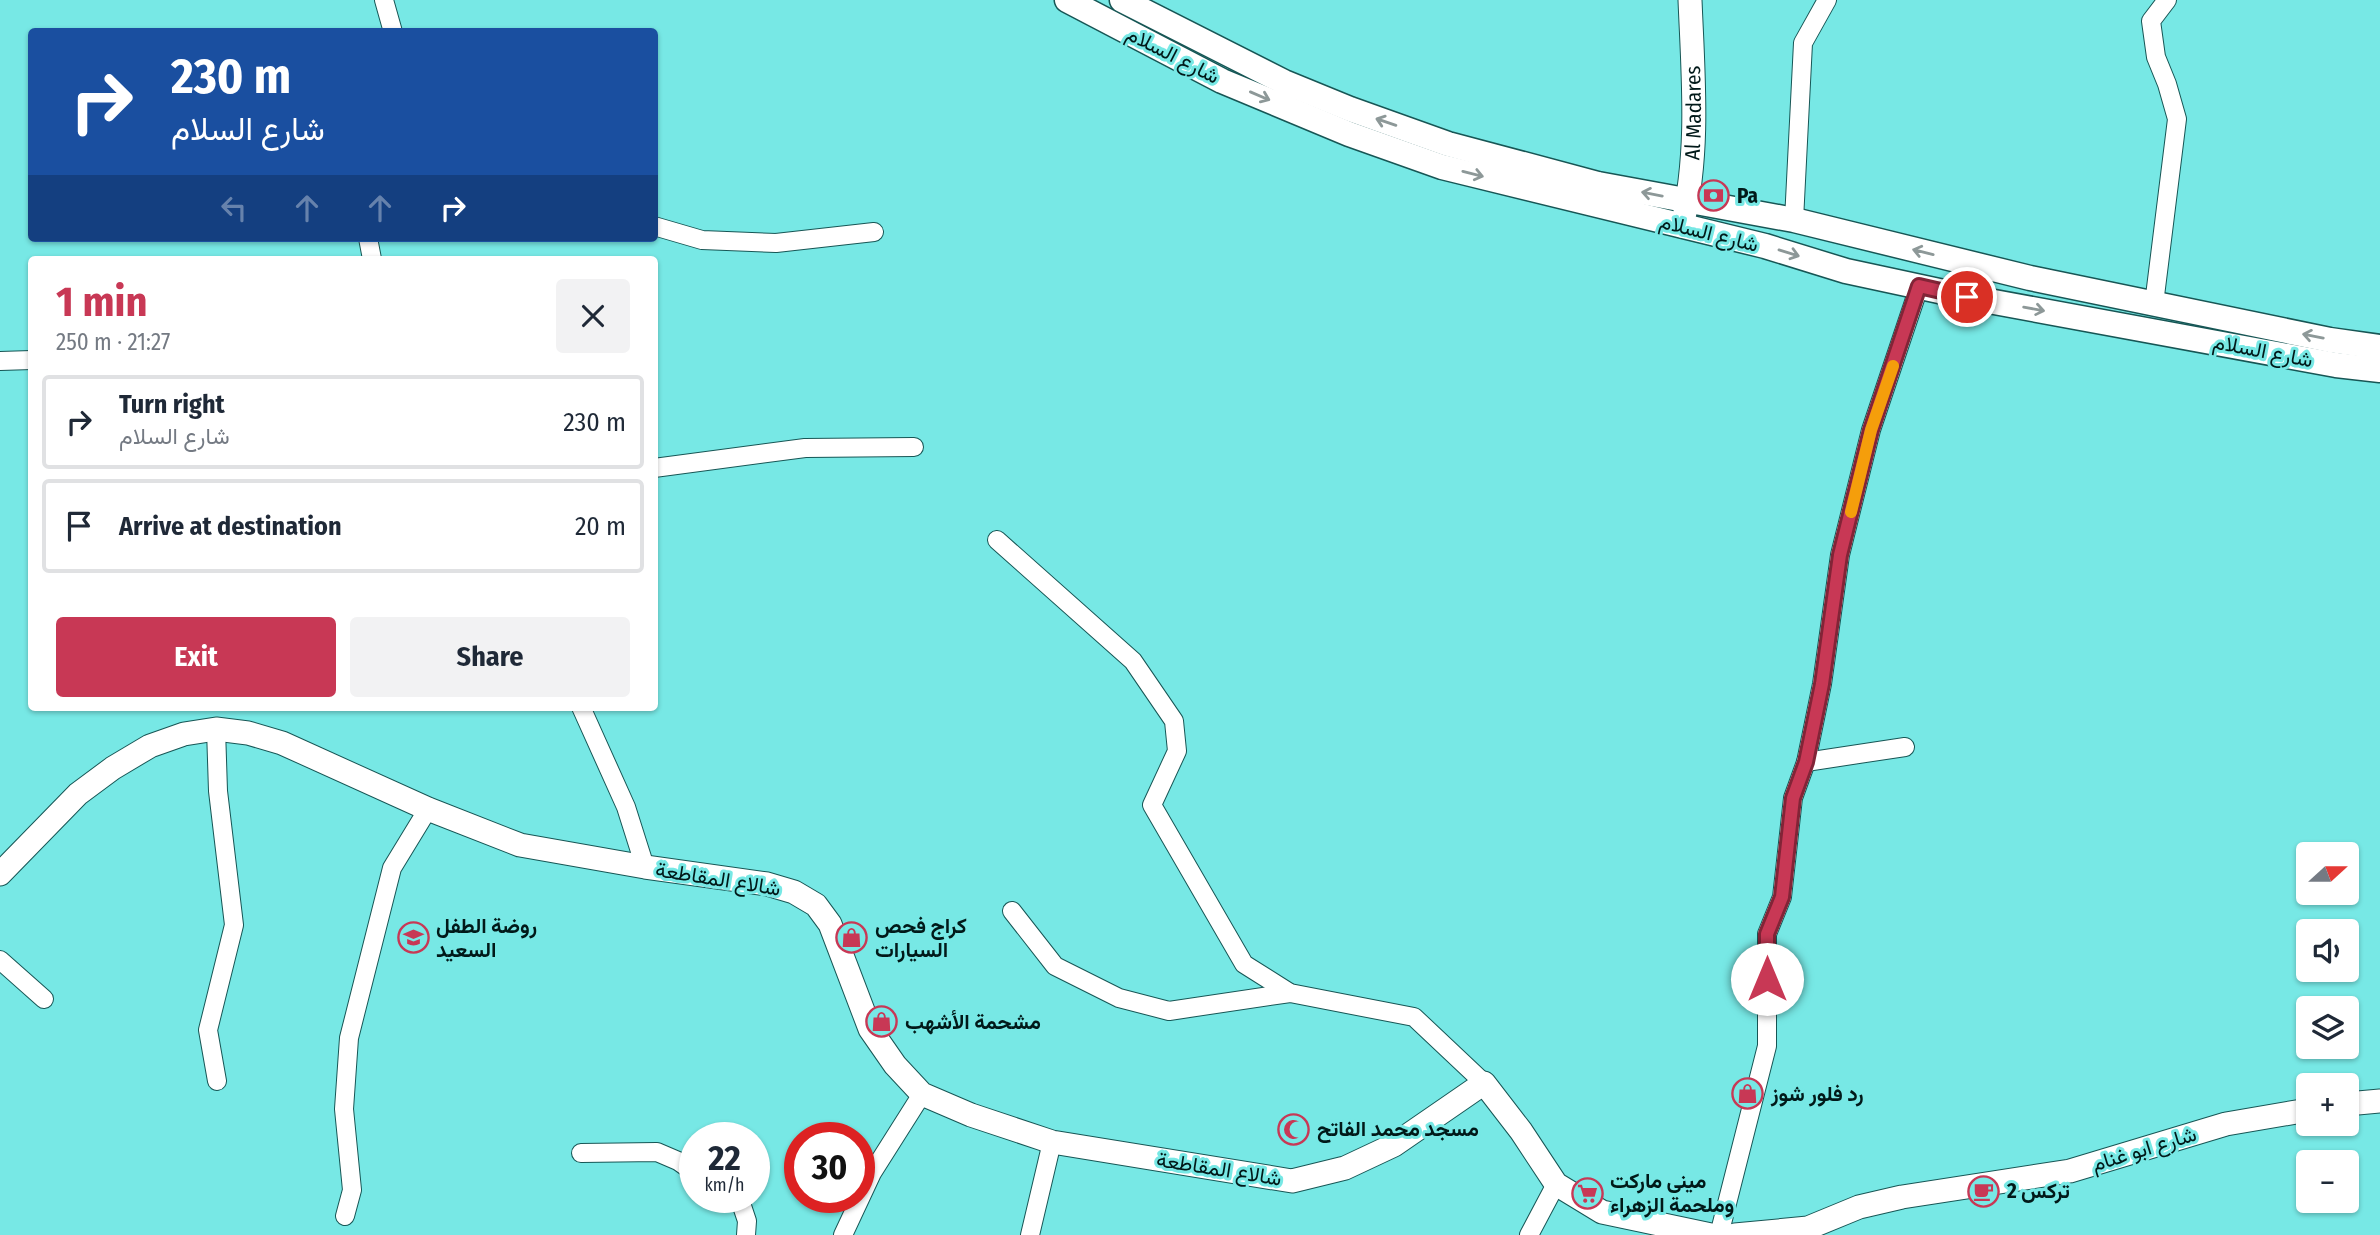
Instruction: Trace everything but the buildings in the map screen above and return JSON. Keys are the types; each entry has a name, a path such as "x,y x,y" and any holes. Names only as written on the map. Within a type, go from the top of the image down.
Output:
{"main road":[{"name":"شارع السلام","path":"1067,0 1222,81 1349,134 1442,167 1765,246 1846,271 2336,365 2380,370"},
{"name":"شارع السلام","path":"1122,0 1273,77 1350,109 1448,144 1598,184 1794,220 2030,278 2330,340 2380,347"}],"street":[{"path":"384,0 392,28"},
{"name":"Al Madares","path":"1682,226 1688,201 1694,146 1690,0"},
{"path":"1794,220 1803,43 1827,0"},
{"path":"2154,304 2177,119 2156,57 2151,21 2167,0"},
{"path":"658,227 702,240 776,243 874,232"},
{"path":"1719,1235 1768,1046 1767,934 1782,897 1793,798 1806,762 1822,684 1843,543 1871,430 1919,286"},
{"path":"0,361 28,360"},
{"path":"658,467 805,448 914,447"},
{"path":"997,540 1133,661 1174,721 1177,751 1152,805 1244,964 1290,993"},
{"path":"582,711 626,807 645,867"},
{"path":"216,729 218,791 234,925 208,1030 217,1081"},
{"name":"شالاع المقاطعة","path":"0,874 78,794 113,768 150,746 184,734 216,729 248,733 282,743 428,808 520,845 645,867 767,884 794,892 816,905 830,924 870,1029 895,1065 922,1094 971,1115 1052,1142 1292,1181 1345,1168 1394,1145 1483,1083"},
{"path":"1806,762 1905,747"},
{"path":"345,1216 352,1190 344,1109 349,1038 392,869 428,808"},
{"path":"1012,911 1055,966 1119,998 1169,1011 1290,993 1414,1017 1483,1083 1521,1131 1556,1184 1602,1212 1711,1235"},
{"path":"0,960 44,999"},
{"path":"844,1235 872,1172 922,1094"},
{"path":"2359,1103 2380,1101"},
{"name":"شارع ابو غنام","path":"1735,1235 1808,1228 1859,1207 1902,1196 2070,1171 2226,1124 2296,1112"},
{"path":"1030,1235 1052,1142"},
{"path":"581,1153 657,1152 679,1162"},
{"path":"1529,1235 1556,1184"},
{"path":"744,1213 746,1235"}],"slow traffic":[{"path":"1851,512 1871,430 1893,366"}],"place":[{"name":"Pa","path":"1714,196"},
{"name":"روضة الطفل السعيد","path":"413,938"},
{"name":"كراج فحص السيارات","path":"852,938"},
{"name":"مشحمة الأشهب","path":"882,1022"},
{"name":"رد فلور شوز","path":"1748,1094"},
{"name":"مسجد محمد الفاتح","path":"1294,1129"},
{"name":"تركس 2","path":"1984,1191"},
{"name":"ميني ماركت وملحمة الزهراء","path":"1587,1193"}],"route":[{"path":"1767,979 1767,934 1782,897 1793,798 1806,762 1822,684 1840,555 1871,430 1919,286 1967,297"}]}
